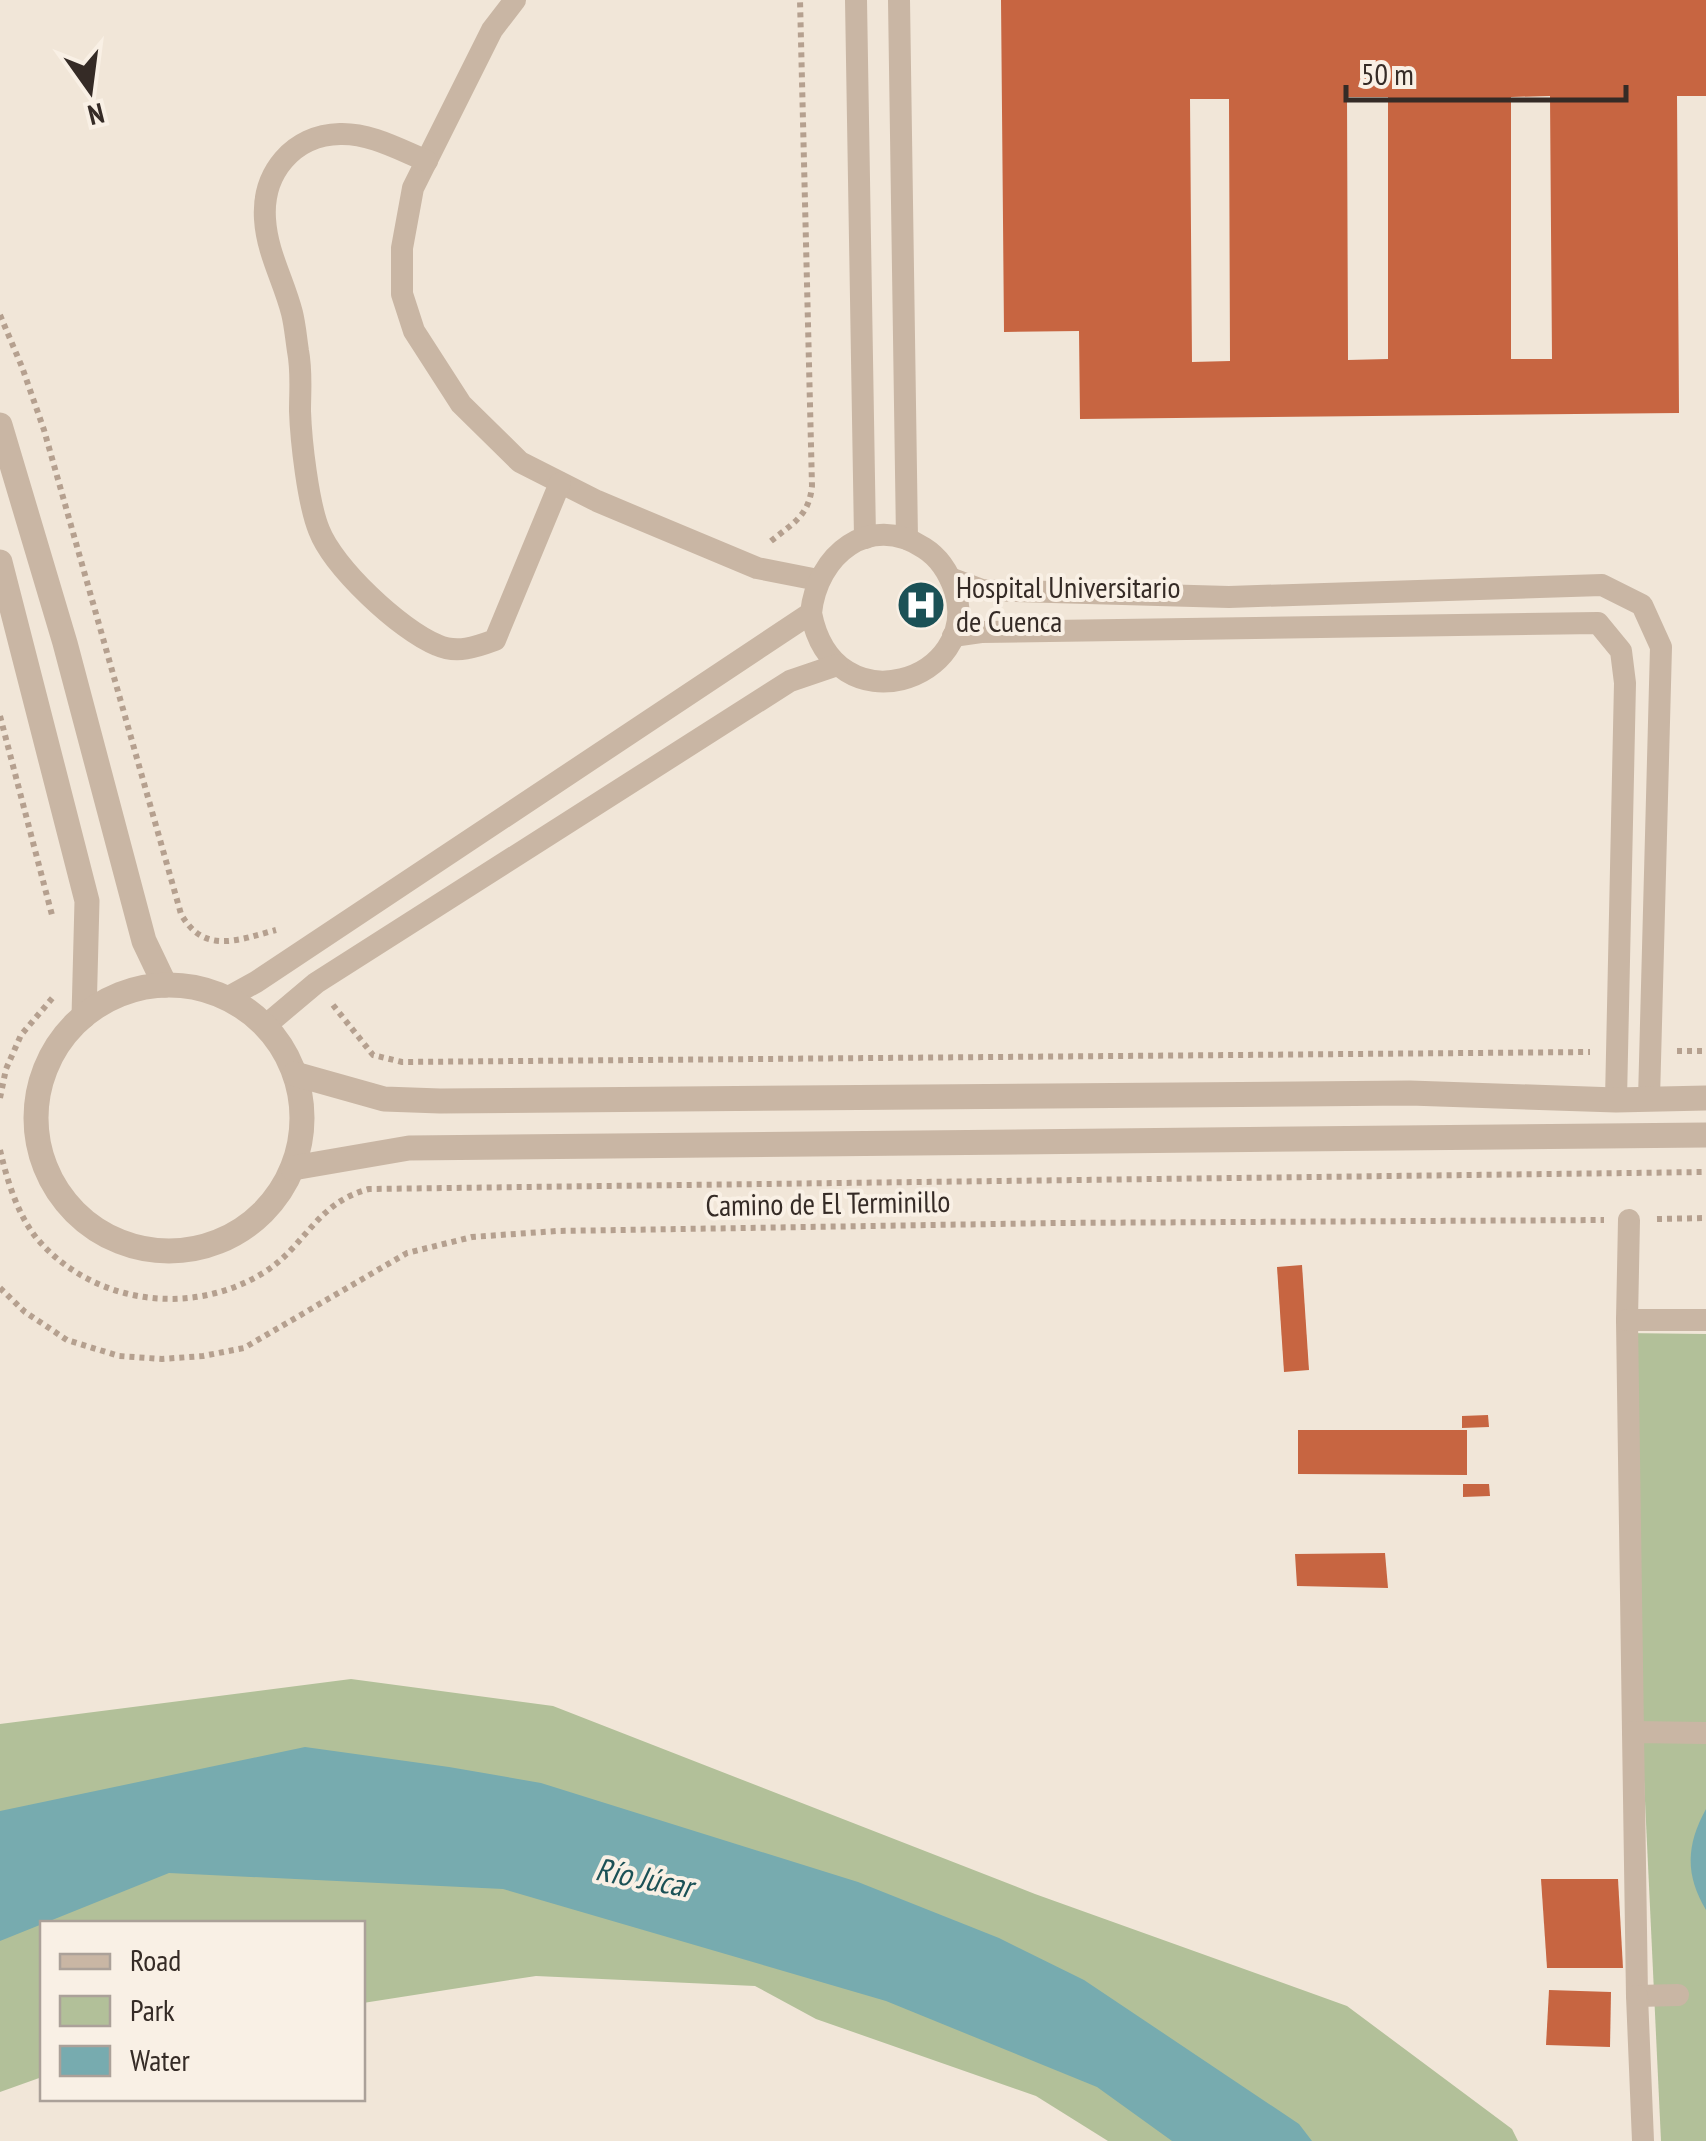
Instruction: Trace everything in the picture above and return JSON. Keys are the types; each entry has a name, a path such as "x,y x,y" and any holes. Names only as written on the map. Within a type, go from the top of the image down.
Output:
{"street":[{"path":"0,425 65,643 128,887 144,941 165,985"},
{"path":"0,562 87,900 84,1016"},
{"path":"165,985 203,989 226,998 265,1026 283,1048 295,1074 302,1114 293,1168 260,1216 228,1238 172,1251 115,1240 83,1220 48,1174 36,1137 35,1118 48,1062 58,1044 84,1016 130,991 165,985"},
{"path":"295,1074 384,1100 440,1102 1410,1093 1616,1100 1706,1098"},
{"path":"293,1168 409,1148 1706,1135"}],"lane":[{"path":"515,0 492,30 413,188 402,248 402,294 414,331 461,404 520,462 757,568 818,580"},
{"path":"856,0 866,538"},
{"path":"899,0 907,540"},
{"path":"426,161 376,140 341,134 306,140 277,167 266,195 265,221 275,270 292,311 303,377 300,409 319,531 354,581 395,619 438,646 469,650 495,640 560,483"},
{"path":"894,536 907,540 940,561 950,578 957,597 953,636 943,653 911,677 892,682 853,676 823,650 811,613 818,580 832,558 847,546 866,538 894,536"},
{"path":"950,578 982,590 1229,597 1602,585 1642,605 1661,648 1649,1099"},
{"path":"226,998 811,613"},
{"path":"953,636 981,632 1598,623 1621,651 1624,683 1616,1100"},
{"path":"265,1026 316,983 790,681 836,665"},
{"path":"1629,1220 1627,1320 1637,1996 1643,2141"},
{"path":"1627,1320 1706,1320"},
{"path":"1633,1732 1706,1733"},
{"path":"1637,1996 1678,1996"}],"path":[{"path":"757,568 767,544 803,515 810,504 812,486 800,0"},
{"path":"0,316 44,430 181,914 190,929 213,941 229,942 279,929 298,954"},
{"path":"0,716 57,936"},
{"path":"0,1098 6,1069 21,1034 54,996 56,982"},
{"path":"316,983 374,1056 402,1062 1618,1052"},
{"path":"1650,1052 1706,1051"},
{"path":"0,1150 16,1202 37,1240 94,1282 126,1295 161,1300 198,1297 264,1273 340,1198 369,1190 1706,1172"},
{"name":"Camino de El Terminillo","path":"0,1288 25,1312 67,1340 119,1356 162,1360 244,1348 407,1253 472,1237 576,1230 1057,1222 1373,1224 1706,1218"}],"green space":[{"path":"1623,1333 1706,1334 1706,2141 1661,2141"},
{"path":"351,1679 553,1706 1035,1894 1347,2006 1512,2129 1518,2141 1108,2141 1036,2096 816,2019 755,1986 536,1976 365,2003 365,1921 40,1921 40,2078 0,2092 0,1724"}],"water":[{"name":"Río Júcar","path":"305,1747 541,1783 858,1882 999,1938 1084,1980 1299,2124 1312,2141 1172,2141 1097,2087 886,2001 503,1889 169,1873 50,1921 40,1921 40,1925 0,1941 0,1811"},
{"path":"1706,1809 1706,1910 1694,1885 1691,1860 1695,1835"}],"building":[{"path":"1001,0 1706,0 1706,96 1677,96 1679,413 1080,419 1079,331 1004,332","holes":["1550,96 1552,359 1511,359 1511,97","1347,97 1388,97 1388,359 1348,360","1190,99 1229,99 1230,361 1192,362"]},
{"path":"1302,1265 1309,1370 1284,1372 1277,1267"},
{"path":"1488,1415 1489,1427 1462,1428 1462,1416"},
{"path":"1298,1430 1467,1430 1467,1475 1298,1474"},
{"path":"1463,1484 1489,1484 1490,1496 1463,1497"},
{"path":"1385,1553 1388,1588 1297,1586 1295,1554"},
{"path":"1541,1879 1618,1879 1623,1968 1547,1968"},
{"path":"1549,1990 1611,1992 1610,2047 1546,2045"}],"place":[{"name":"Hospital Universitario de Cuenca","path":"921,605"}]}
